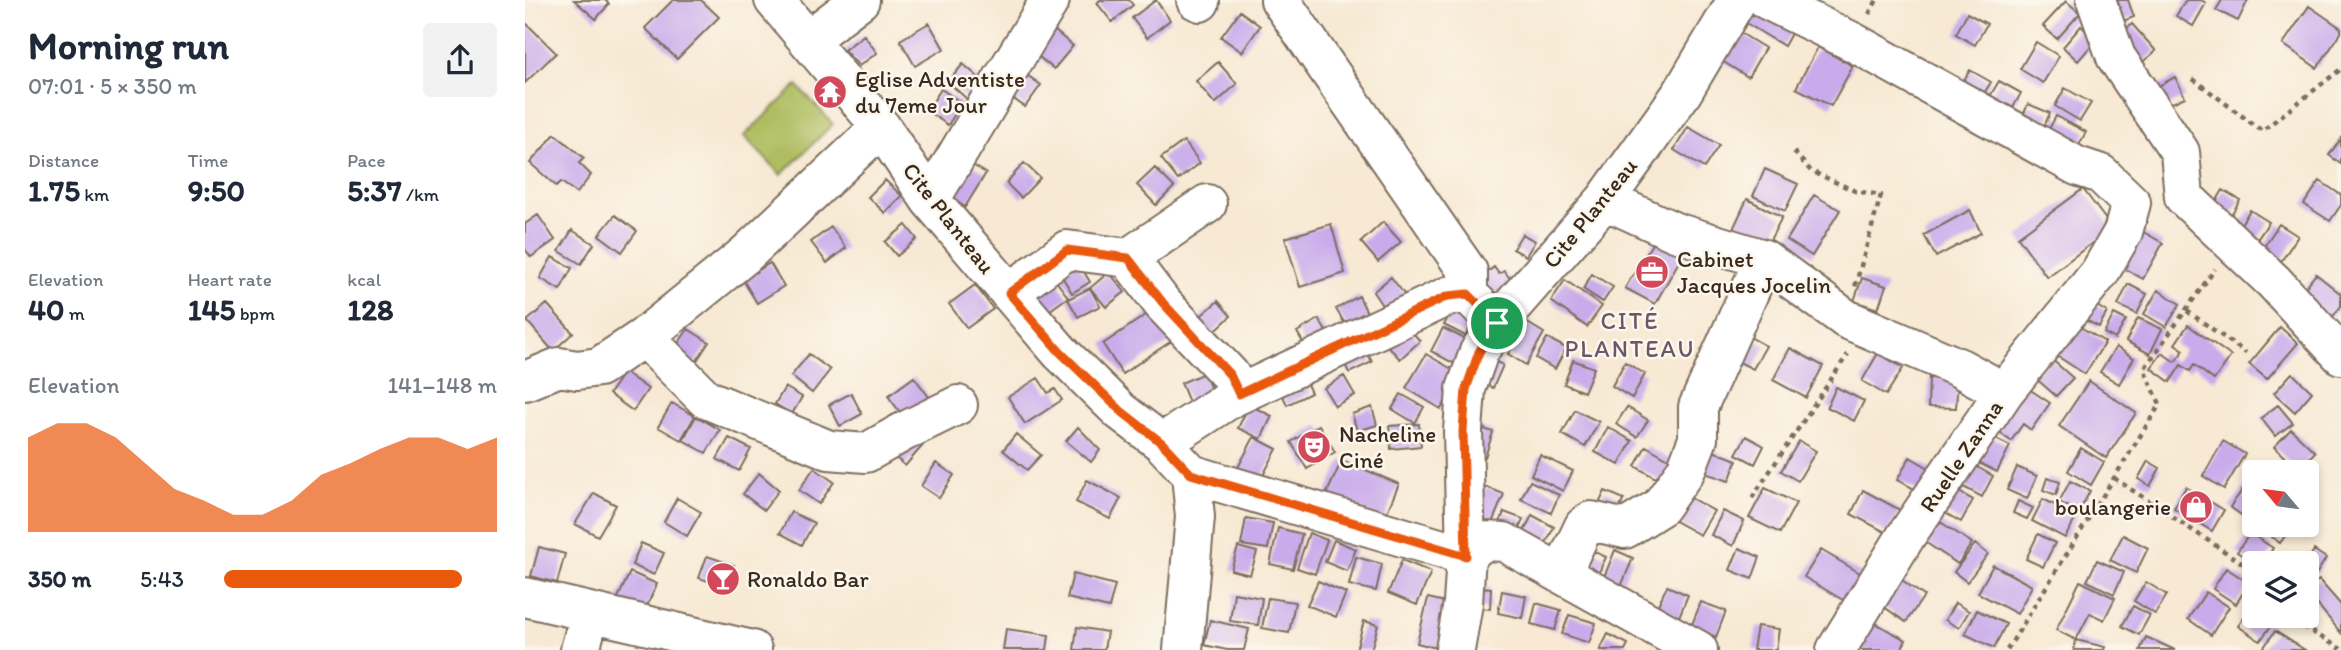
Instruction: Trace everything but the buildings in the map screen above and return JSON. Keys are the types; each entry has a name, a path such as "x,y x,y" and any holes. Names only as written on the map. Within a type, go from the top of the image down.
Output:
{"street":[{"name":"Cite Planteau","path":"774,0 881,127 930,200 1060,352 1121,411 1162,443 1191,474"},
{"path":"809,40 860,0"},
{"path":"930,200 1050,0"},
{"path":"1280,0 1468,272 1468,294 1497,323"},
{"name":"Cite Planteau","path":"1455,650 1463,603 1466,556 1463,431 1466,389 1479,352 1497,323 1605,200 1682,93 1737,0"},
{"path":"1767,0 1853,42 2077,166 2101,174 2131,203 2128,213"},
{"path":"2096,0 2116,57 2180,152 2184,197 2274,282 2341,355"},
{"path":"525,382 559,367 577,370 599,367 644,337 745,255 881,127"},
{"path":"2128,213 2184,197"},
{"path":"1605,200 1675,232 1764,259 1856,323 1960,368 2004,392"},
{"path":"1009,293 1067,250 1128,258 1206,204"},
{"name":"Ruelle Zanna","path":"1836,650 1906,536 2004,392 2100,272 2123,232 2128,213"},
{"path":"1128,258 1163,303 1230,375 1239,394"},
{"path":"1561,574 1584,526 1591,522 1625,529 1660,507 1686,470 1698,439 1698,407 1764,259"},
{"path":"1162,443 1239,394 1448,296 1468,294"},
{"path":"644,337 706,400 829,450 866,453 958,405"},
{"path":"525,350 577,370"},
{"path":"1183,650 1195,517 1191,474 1466,556 1483,541 1504,542 1698,650"},
{"path":"525,597 753,650"},
{"path":"580,650 590,613"}],"path":[{"path":"2193,79 2262,131 2341,69"},
{"path":"1752,498 1856,323 1881,195 1855,191 1811,171 1794,152"},
{"path":"2007,650 2160,404 2144,369 2233,243"},
{"path":"2187,311 2246,353"},
{"path":"2114,478 2242,563"},
{"path":"2306,628 2341,649"}],"green space":[{"path":"797,85 833,124 781,175 744,136"}],"place":[{"name":"Eglise Adventiste du 7eme Jour","path":"830,92"},
{"name":"Cabinet Jacques Jocelin","path":"1652,272"},
{"name":"Nacheline Ciné","path":"1314,447"},
{"name":"boulangerie","path":"2196,507"},
{"name":"Ronaldo Bar","path":"723,579"}],"district":[{"name":"CITÉ PLANTEAU","path":"1630,334"}],"route":[{"path":"1067,250 1128,258 1163,303 1230,375 1239,394 1448,296 1468,294 1497,323 1479,352 1466,389 1463,431 1466,556 1191,474 1162,443 1121,411 1060,352 1009,293 1067,250"}]}
